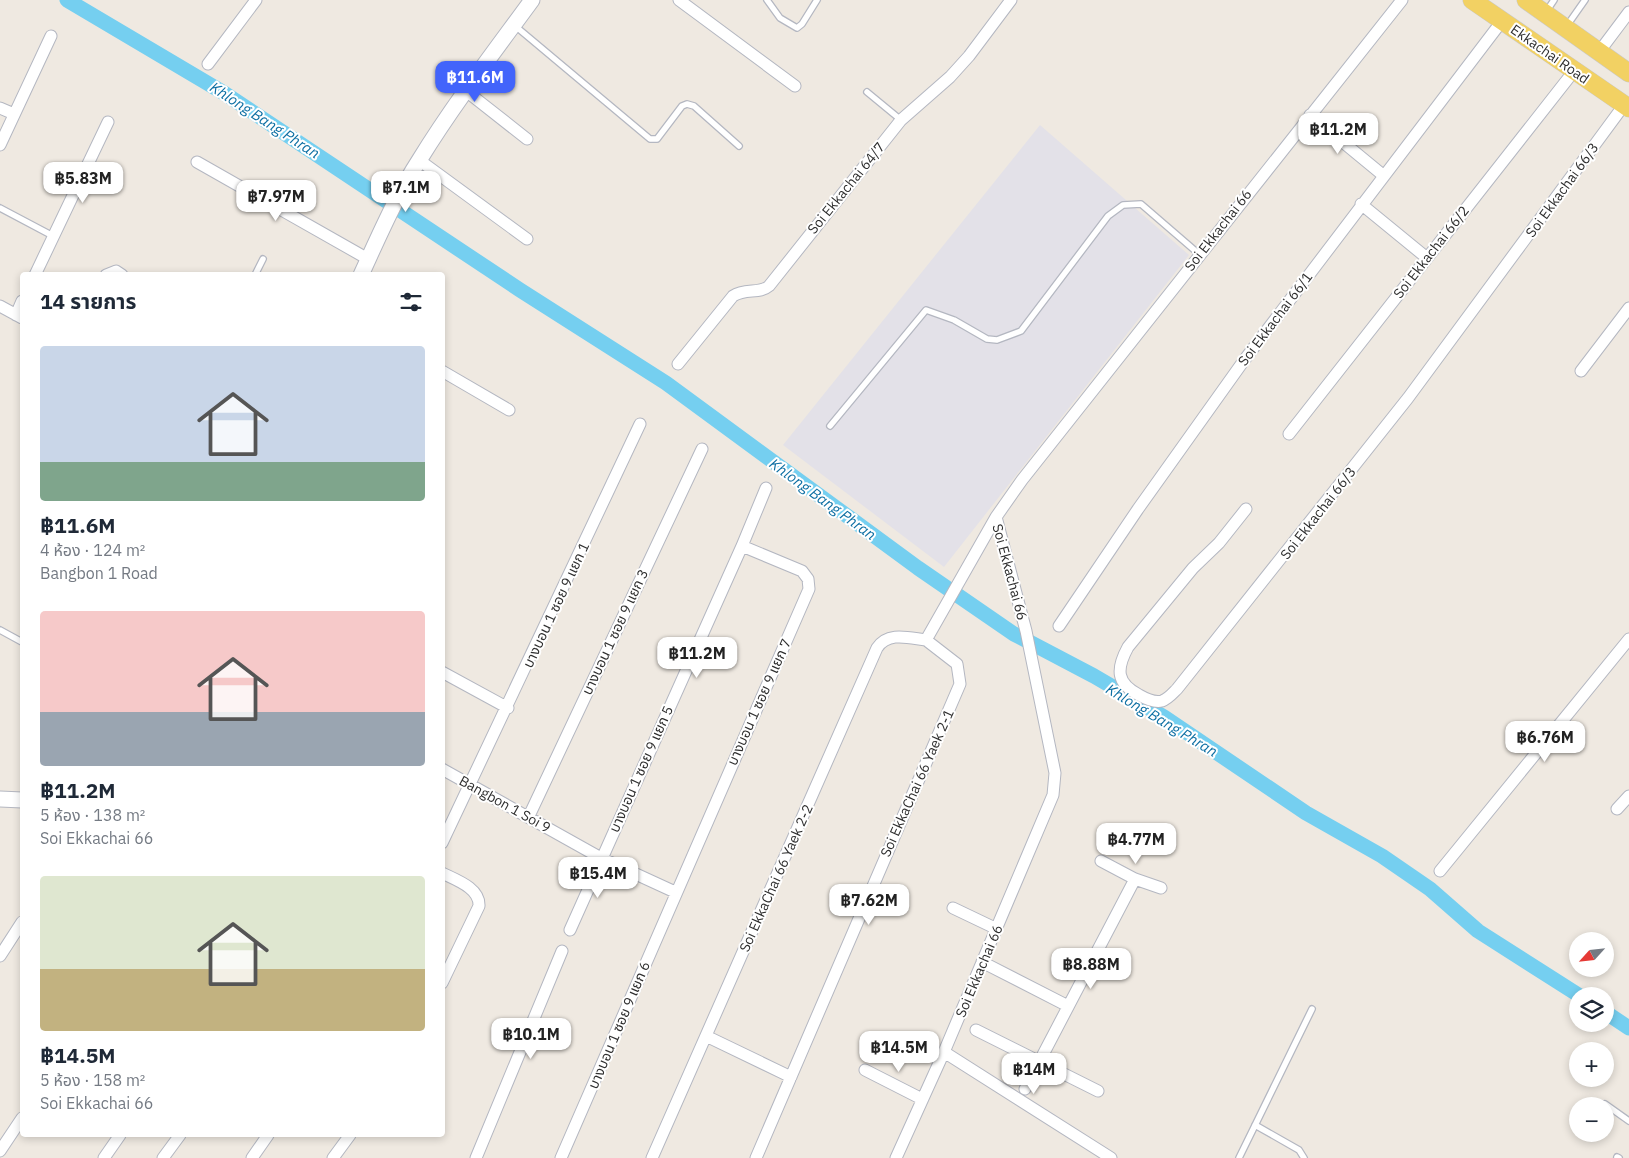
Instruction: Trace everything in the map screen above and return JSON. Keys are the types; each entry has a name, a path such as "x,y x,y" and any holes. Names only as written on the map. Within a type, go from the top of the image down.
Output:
{"main road":[{"path":"362,272 386,219 419,160 466,90 532,0"},
{"name":"Ekkachai Road","path":"1472,0 1626,107"},
{"path":"1526,0 1550,7 1566,28 1629,73"},
{"path":"0,799 20,800"}],"street":[{"path":"208,64 256,0"},
{"path":"679,0 795,86"},
{"name":"Soi Ekkachai 64/7","path":"678,364 733,296 744,290 765,290 769,286 901,120 950,77 969,56 1011,0"},
{"name":"Soi Ekkachai 66","path":"896,1158 944,1052 1053,795 1056,773 1026,631 996,517 1022,480 1199,254 1402,0"},
{"path":"1599,52 1629,12"},
{"name":"Soi Ekkachai 66/1","path":"1059,626 1138,509 1245,359 1502,20"},
{"path":"0,145 51,36"},
{"name":"Soi Ekkachai 66/2","path":"1290,434 1574,71"},
{"path":"466,90 527,139"},
{"name":"Soi Ekkachai 66/3","path":"1246,509 1219,543 1193,568 1128,647 1120,661 1119,670 1122,681 1130,690 1157,702 1164,700 1177,689 1408,398 1626,107"},
{"path":"0,108 14,114"},
{"path":"1310,115 1384,176"},
{"path":"36,272 108,122"},
{"path":"419,160 527,239"},
{"path":"196,162 368,259"},
{"path":"1362,204 1427,258"},
{"path":"0,306 19,316"},
{"path":"1582,371 1629,308"},
{"path":"445,373 509,410"},
{"name":"บางบอน 1 ซอย 9 แยก 1","path":"445,837 508,708 640,424"},
{"name":"บางบอน 1 ซอย 9 แยก 3","path":"528,816 702,449"},
{"name":"บางบอน 1 ซอย 9 แยก 5","path":"570,930 742,546 766,488"},
{"path":"926,640 996,517"},
{"name":"บางบอน 1 ซอย 9 แยก 7","path":"675,892 809,588 808,579 802,571 742,546"},
{"name":"Soi EkkaChai 66 Yaek 2-2","path":"652,1158 877,648 886,638 926,640"},
{"path":"1440,871 1629,638"},
{"name":"Soi EkkaChai 66 Yaek 2-1","path":"756,1158 960,684 957,664 926,640"},
{"path":"445,674 508,708"},
{"name":"Bangbon 1 Soi 9","path":"445,771 601,858 675,892"},
{"path":"1617,809 1629,796"},
{"path":"1101,861 1135,879 1161,888"},
{"path":"445,875 471,889 479,901 479,906 445,977"},
{"path":"1025,1089 1135,879"},
{"name":"บางบอน 1 ซอย 9 แยก 6","path":"561,1158 675,892"},
{"path":"953,908 997,929"},
{"path":"0,956 20,931"},
{"path":"476,1158 562,951"},
{"path":"982,962 1068,1006"},
{"path":"976,1030 1098,1091"},
{"path":"706,1036 791,1076"},
{"path":"944,1052 1111,1158"},
{"path":"865,1070 922,1099"},
{"path":"0,1151 20,1121"},
{"path":"104,1158 119,1137"},
{"path":"163,1158 179,1137"},
{"path":"252,1158 267,1137"},
{"path":"333,1158 349,1137"}],"lane":[{"path":"767,0 773,12 797,28 802,24 817,0"},
{"path":"1566,28 1585,0"},
{"path":"514,25 650,139 657,139 682,106 687,104 694,106 739,146"},
{"path":"867,92 901,120"},
{"path":"830,426 926,310 954,320 987,339 997,340 1021,331 1108,216 1123,205 1141,204 1199,254"},
{"path":"0,208 53,236"},
{"path":"256,272 263,259"},
{"path":"0,630 20,641"},
{"path":"1239,1158 1312,1010"},
{"path":"1614,1110 1629,1121"},
{"path":"1255,1125 1299,1150 1304,1158"}],"shaded area":[{"path":"1040,125 1189,255 944,567 783,445"}],"waterway":[{"name":"Khlong Bang Phran","path":"67,0 224,93 520,290 666,383 918,568 1014,634 1094,676 1164,717 1306,813 1382,856 1430,889 1478,931 1569,989"},
{"name":"Khlong Bang Phran","path":"1614,1018 1629,1028"}]}
